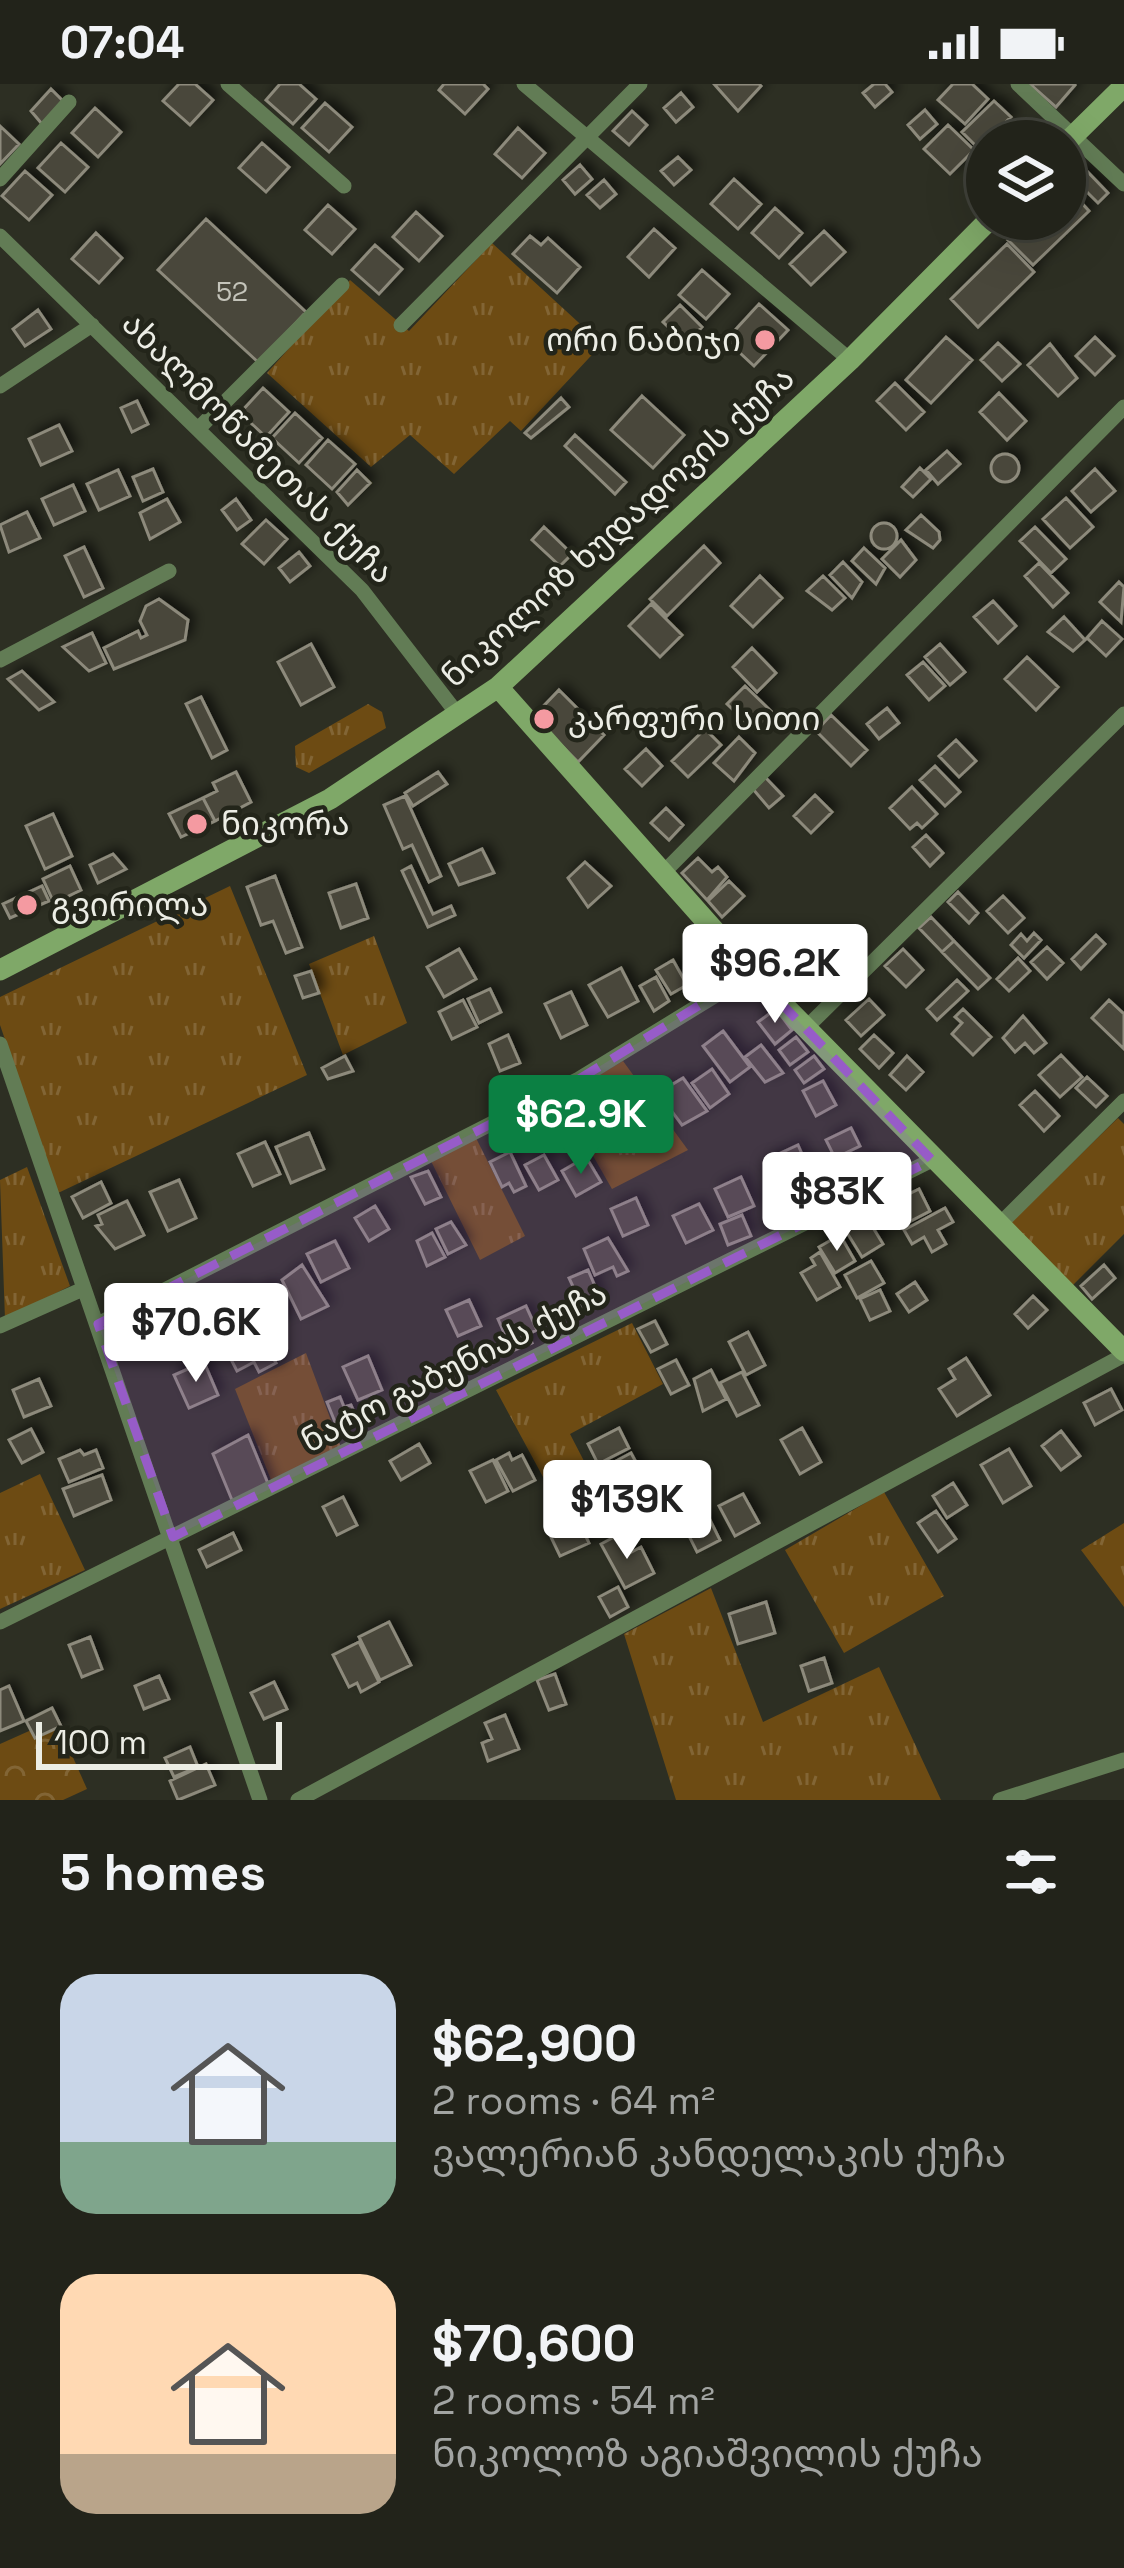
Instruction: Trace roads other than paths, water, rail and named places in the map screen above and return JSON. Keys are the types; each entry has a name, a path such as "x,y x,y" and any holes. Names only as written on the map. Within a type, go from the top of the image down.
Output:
{"main road":[{"path":"1086,123 1124,86"},
{"name":"ნიკოლოზ ხუდადოვის ქუჩა","path":"0,970 330,799 497,688 850,360 969,240"},
{"path":"497,688 752,973 1124,1353"}],"street":[{"path":"228,84 344,186"},
{"path":"524,84 850,360"},
{"path":"400,325 640,84"},
{"path":"1018,84 1051,120"},
{"path":"0,179 69,102"},
{"path":"1086,154 1124,184"},
{"name":"ახალმოწამეთას ქუჩა","path":"0,236 362,590 459,716"},
{"path":"199,428 342,285"},
{"path":"0,386 92,325"},
{"path":"664,872 1124,407"},
{"path":"0,660 169,571"},
{"path":"808,1026 1124,714"},
{"path":"98,1324 579,1078 752,973"},
{"path":"0,1044 260,1800"},
{"path":"1000,1224 1124,1101"},
{"name":"ნატო გაბუნიას ქუჩა","path":"0,1622 932,1160"},
{"path":"0,1326 83,1289"},
{"path":"298,1800 1124,1353"},
{"path":"1000,1800 1124,1760"}],"place":[{"name":"ორი ნაბიჯი","path":"765,340"},
{"name":"კარფური სითი","path":"544,719"},
{"name":"ნიკორა","path":"197,824"},
{"name":"გვირილა","path":"27,905"}]}
